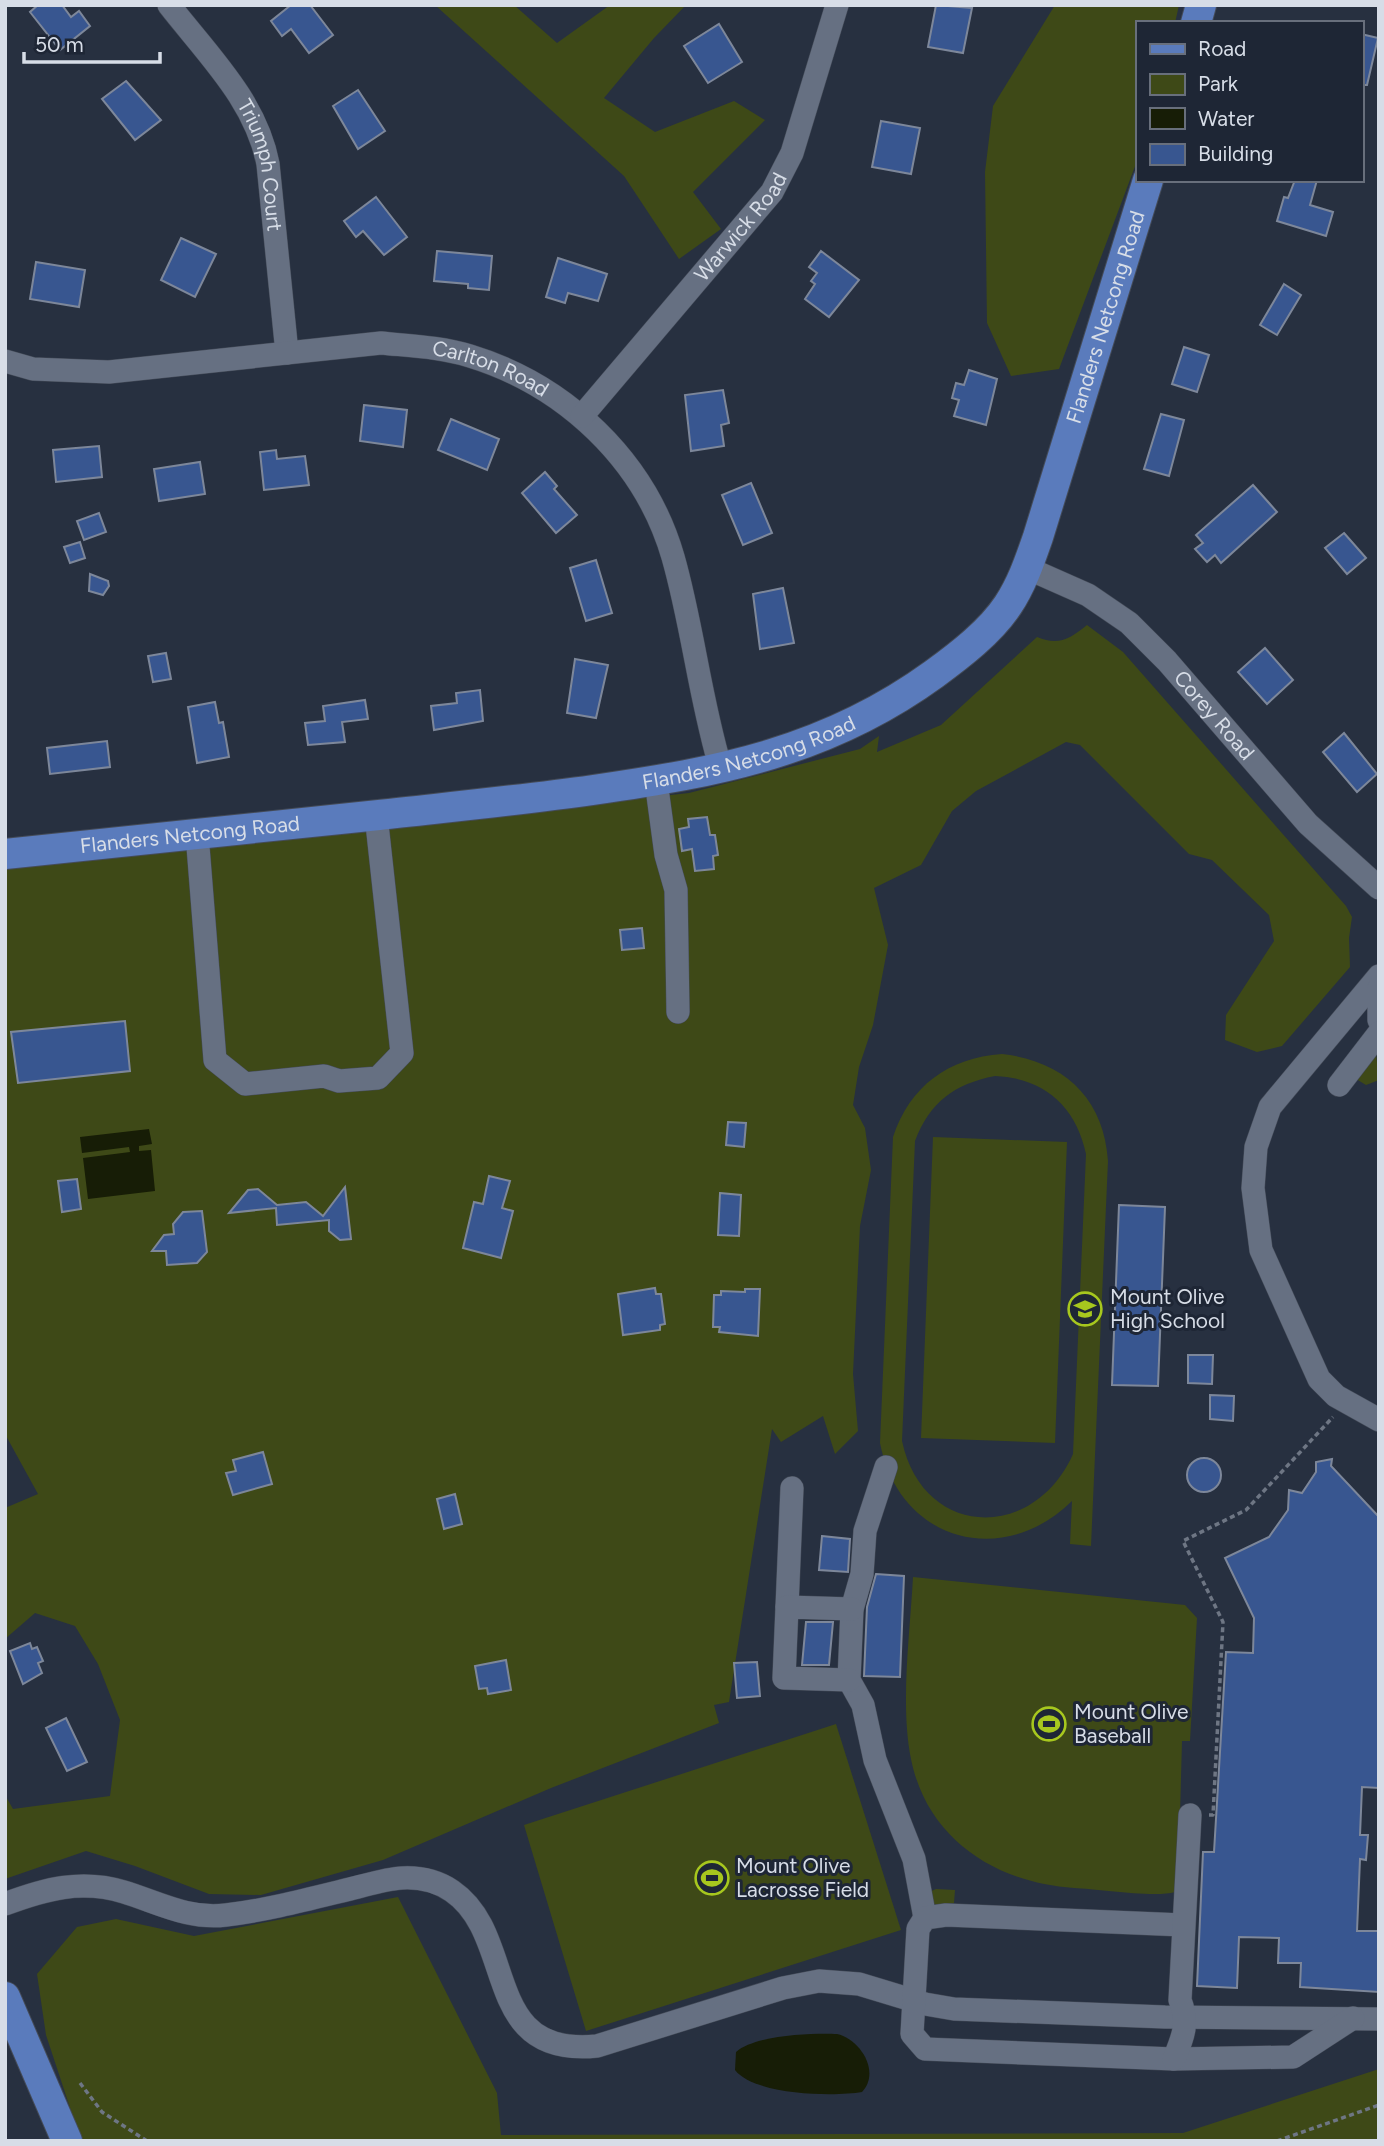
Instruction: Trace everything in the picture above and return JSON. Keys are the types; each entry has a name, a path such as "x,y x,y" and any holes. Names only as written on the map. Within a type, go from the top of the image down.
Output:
{"main road":[{"name":"Flanders Netcong Road","path":"5,854 376,815 656,781 721,769 815,741 895,701 958,656 1010,603 1027,568 1147,182"},
{"path":"5,1997 66,2141"}],"street":[{"name":"Triumph Court","path":"169,5 248,107 262,136 268,164 287,353"},
{"name":"Warwick Road","path":"582,416 772,192 792,153 837,5"},
{"name":"Carlton Road","path":"5,361 33,369 109,372 381,343 426,347 468,356 528,379 582,416 611,446 636,480 663,532 673,557 707,723 721,769"},
{"name":"Corey Road","path":"1027,568 1088,595 1129,623 1167,661 1315,832 1379,888"},
{"path":"656,781 666,855 676,890 678,1012"},
{"path":"197,834 215,1060 244,1084 324,1076 339,1082 378,1078 402,1053 376,815"},
{"path":"1379,976 1270,1107 1262,1126 1254,1167 1255,1226 1269,1271 1319,1379 1347,1403 1379,1420"},
{"path":"1379,988 1379,1020"},
{"path":"1339,1085 1379,1034"},
{"path":"886,1467 865,1531 862,1574 852,1609 849,1680 863,1705 875,1760 914,1860 925,1918 918,1929 912,2034 925,2049 1174,2059 1299,2056 1353,2018"},
{"path":"792,1488 784,1678 849,1680"},
{"path":"787,1607 852,1609"},
{"path":"1174,2059 1186,2031 1186,2016 1180,2000 1190,1815"},
{"path":"5,1904 54,1888 91,1886 124,1892 178,1911 222,1916 395,1879 430,1881 456,1894 475,1911 486,1934 507,1998 518,2016 539,2034 572,2046 597,2046 783,1988 819,1981 859,1984 954,2008 1379,2019"},
{"path":"925,1918 946,1915 1183,1925"}],"path":[{"path":"1190,1815 1213,1815 1223,1622 1182,1541 1246,1510 1347,1403"},
{"path":"80,2084 102,2112 147,2141"},
{"path":"1276,2141 1379,2105"}],"green space":[{"path":"435,5 514,5 557,43 610,5 686,5 654,38 604,98 655,132 734,101 765,120 693,192 721,229 679,259 624,176"},
{"path":"1055,5 1179,5 1175,21 1136,21 1136,164 1059,369 1011,376 987,323 985,172 993,106"},
{"path":"1087,625 1123,652 1346,906 1352,917 1349,938 1350,967 1282,1046 1257,1052 1225,1040 1226,1015 1274,941 1269,915 1212,860 1189,854 1080,745 1066,742 976,791 952,811 921,865 874,888 888,945 873,1025 859,1067 853,1105 865,1128 871,1170 860,1226 853,1374 858,1431 835,1454 823,1416 781,1442 772,1429 729,1702 714,1705 719,1723 551,1788 383,1860 261,1895 209,1894 86,1851 5,1879 5,1795 13,1809 110,1796 120,1720 98,1664 75,1626 35,1613 5,1639 5,1508 38,1494 5,1434 5,867 689,793 860,749 879,736 877,752 941,725 1037,637 1051,641 1064,640"},
{"path":"1002,1054 1024,1058 1062,1074 1077,1086 1089,1101 1105,1139 1108,1161 1091,1546 1070,1544 1072,1501 1044,1522 1015,1535 985,1539 957,1535 931,1523 908,1503 891,1476 880,1443 893,1137 900,1119 921,1089 948,1069 983,1057","holes":["995,1076 1013,1078 1043,1089 1066,1109 1081,1137 1086,1154 1073,1454 1055,1483 1033,1503 1007,1514 981,1517 955,1511 932,1497 914,1473 902,1441 915,1141 928,1116 945,1097 980,1079"]},
{"path":"1376,1054 1379,1080 1366,1085 1356,1079"},
{"path":"933,1137 1067,1142 1055,1443 921,1438"},
{"name":"Mount Olive Baseball","path":"913,1577 1185,1605 1197,1618 1190,1741 1182,1741 1178,1889 1175,1892 1141,1894 1045,1884 992,1866 969,1852 949,1834 932,1812 919,1787 908,1738 907,1669"},
{"name":"Mount Olive Lacrosse Field","path":"836,1724 901,1930 586,2031 524,1825"},
{"path":"936,1889 955,1890 954,1903 930,1905 929,1892"},
{"path":"398,1897 497,2093 501,2135 1183,2133 1379,2069 1379,2141 81,2141 46,2035 37,1974 77,1927 116,1919 194,1936"}],"water":[{"path":"149,1129 152,1144 139,1146 139,1151 151,1150 155,1191 88,1199 83,1158 130,1152 129,1147 82,1153 80,1137"},
{"path":"837,2034 860,2049 869,2066 867,2084 862,2092 814,2094 776,2089 759,2085 735,2070 736,2052 756,2042 799,2035"}],"building":[{"path":"38,5 62,5 71,17 79,11 90,26 60,50 30,12"},
{"path":"291,5 310,5 333,35 309,53 291,29 282,36 271,21"},
{"path":"936,5 972,8 963,53 928,47"},
{"path":"719,24 742,62 708,83 684,46"},
{"path":"1363,34 1378,38 1367,85 1363,85"},
{"path":"126,81 161,120 135,140 102,99"},
{"path":"358,90 385,131 358,149 333,106"},
{"path":"881,121 920,128 911,174 872,167"},
{"path":"1294,182 1316,182 1310,205 1333,212 1326,236 1277,221 1284,197 1288,198"},
{"path":"376,197 407,237 384,255 363,231 356,237 344,221"},
{"path":"181,238 216,254 195,297 161,280"},
{"path":"437,251 492,256 489,290 468,288 468,284 434,281"},
{"path":"821,251 859,280 829,317 805,299 815,284 811,281 817,273 809,267"},
{"path":"558,258 607,274 598,301 568,293 565,303 546,297"},
{"path":"36,262 85,270 79,307 30,299"},
{"path":"1284,284 1301,295 1277,335 1260,325"},
{"path":"1184,347 1209,355 1197,392 1172,384"},
{"path":"969,370 997,379 986,425 954,416 959,400 952,398 956,383 964,385"},
{"path":"723,390 729,423 721,425 724,446 691,451 685,395"},
{"path":"364,405 407,410 403,447 360,441"},
{"path":"1161,414 1184,420 1169,476 1144,469"},
{"path":"451,419 499,439 487,470 438,450"},
{"path":"99,446 102,477 56,482 53,450"},
{"path":"276,450 277,459 305,456 309,485 264,490 260,452"},
{"path":"200,462 205,494 159,501 154,469"},
{"path":"545,472 557,486 554,489 577,515 556,533 522,493"},
{"path":"751,483 772,533 743,545 722,495"},
{"path":"1253,485 1277,512 1221,563 1215,555 1207,562 1195,549 1203,543 1196,535"},
{"path":"99,513 106,532 84,540 77,521"},
{"path":"1344,533 1366,558 1347,574 1325,548"},
{"path":"80,542 85,558 70,563 64,547"},
{"path":"596,560 612,613 586,621 570,568"},
{"path":"90,574 108,581 109,586 103,595 89,591"},
{"path":"783,588 794,643 760,649 753,594"},
{"path":"1265,648 1293,680 1267,704 1238,672"},
{"path":"166,653 171,679 153,682 148,656"},
{"path":"575,659 608,665 596,718 567,713"},
{"path":"480,690 483,721 434,730 431,706 457,703 456,693"},
{"path":"365,700 368,719 342,722 345,742 308,745 305,723 325,721 323,706"},
{"path":"215,702 219,723 223,722 229,757 197,763 188,707"},
{"path":"1344,733 1377,774 1357,792 1323,752"},
{"path":"107,741 110,767 50,774 47,748"},
{"path":"707,817 710,835 715,835 718,855 713,856 714,869 695,871 692,849 682,851 679,829 689,827 688,819"},
{"path":"642,928 644,948 622,950 620,930"},
{"path":"125,1021 130,1071 18,1083 11,1032"},
{"path":"728,1122 746,1123 744,1147 726,1145"},
{"path":"489,1176 510,1181 502,1208 513,1211 501,1258 463,1248 474,1202 483,1204"},
{"path":"77,1179 81,1209 62,1212 58,1181"},
{"path":"345,1187 351,1239 340,1240 329,1231 329,1220 277,1225 276,1208 229,1213 248,1190 258,1189 277,1205 306,1202 323,1216"},
{"path":"720,1193 741,1195 739,1236 718,1235"},
{"path":"1119,1205 1165,1207 1158,1386 1112,1385"},
{"path":"202,1211 207,1252 197,1263 167,1265 166,1251 152,1251 164,1235 174,1234 173,1224 183,1212"},
{"path":"655,1288 656,1294 661,1294 665,1324 660,1325 660,1330 623,1335 618,1294"},
{"path":"745,1289 760,1289 758,1336 719,1332 720,1327 713,1327 714,1295 721,1295 721,1291 745,1292"},
{"path":"1188,1355 1213,1355 1212,1384 1188,1383"},
{"path":"1210,1395 1234,1396 1233,1421 1210,1419"},
{"path":"263,1452 272,1484 233,1495 226,1473 236,1471 233,1460"},
{"path":"1204,1458 1216,1463 1221,1475 1216,1487 1204,1492 1192,1487 1187,1475 1192,1463"},
{"path":"1332,1459 1331,1466 1379,1517 1379,1788 1362,1787 1360,1835 1368,1835 1366,1860 1360,1859 1357,1931 1379,1931 1379,1992 1300,1987 1301,1963 1278,1963 1279,1938 1239,1937 1237,1988 1197,1986 1203,1852 1214,1852 1226,1652 1253,1653 1254,1618 1225,1558 1269,1537 1288,1510 1289,1490 1302,1493 1316,1472 1316,1462"},
{"path":"455,1494 462,1524 444,1529 437,1499"},
{"path":"822,1536 850,1539 848,1572 819,1570"},
{"path":"876,1574 904,1576 900,1677 864,1676 867,1607"},
{"path":"806,1622 833,1622 829,1665 802,1665"},
{"path":"30,1643 32,1649 37,1647 43,1661 38,1663 42,1673 23,1684 10,1651"},
{"path":"506,1660 511,1690 488,1694 487,1688 479,1689 475,1666"},
{"path":"757,1662 760,1696 737,1698 734,1663"},
{"path":"66,1718 87,1762 67,1771 46,1728"}],"place":[{"name":"Mount Olive High School","path":"1085,1309"},
{"name":"Mount Olive Baseball","path":"1049,1724"},
{"name":"Mount Olive Lacrosse Field","path":"712,1878"}]}
